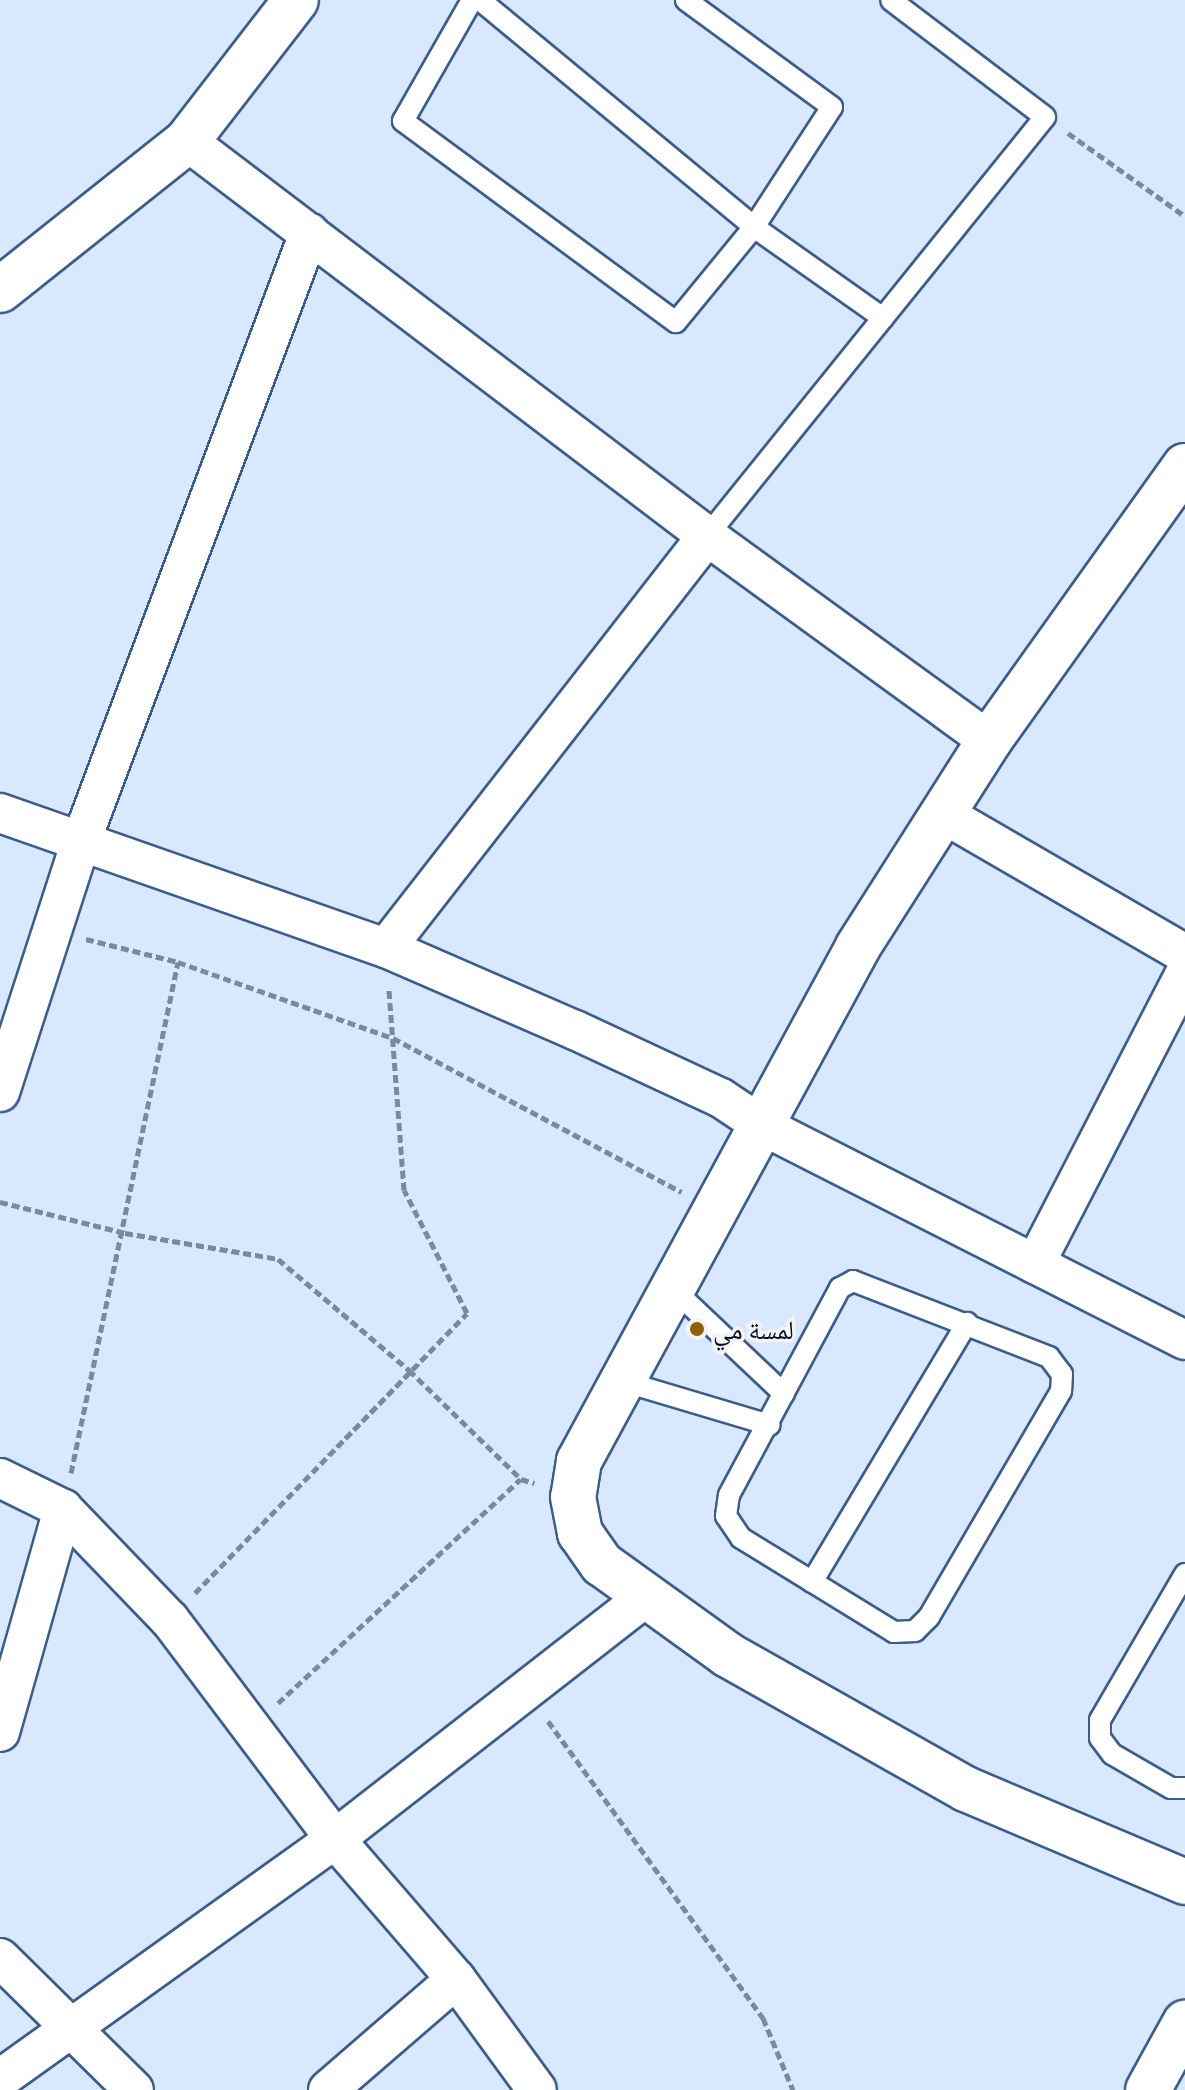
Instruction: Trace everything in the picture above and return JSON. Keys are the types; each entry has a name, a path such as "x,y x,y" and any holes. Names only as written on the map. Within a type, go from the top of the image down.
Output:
{"street":[{"path":"0,290 187,141 296,0"},
{"path":"187,141 707,536 989,741"},
{"path":"0,1092 80,844 309,233"},
{"path":"1185,466 989,741 858,947 579,1461 573,1497 580,1533 602,1564 728,1655 966,1789 1185,1882"},
{"path":"386,948 707,536"},
{"path":"0,813 80,844 386,948 721,1098 763,1126 1185,1340"},
{"path":"942,813 1185,954"},
{"path":"1035,1264 1185,974"},
{"path":"0,1478 63,1509 170,1620 335,1839 456,1979 537,2090"},
{"path":"0,1732 63,1509"},
{"path":"0,2079 335,1839 646,1597"},
{"path":"0,1958 68,2029 134,2090"},
{"path":"328,2090 456,1979"},
{"path":"1148,2090 1185,2023"}],"lane":[{"path":"472,0 403,121 676,322 754,227 832,107 686,0"},
{"path":"480,0 754,227 883,318"},
{"path":"707,536 1045,117 891,0"},
{"path":"853,1281 1049,1357 1062,1374 1061,1391 929,1617 915,1631 894,1632 741,1538 726,1516 729,1495 770,1425 784,1394 840,1288 853,1281"},
{"path":"672,1288 784,1394"},
{"path":"812,1582 967,1323"},
{"path":"622,1381 770,1425"},
{"path":"1185,1574 1100,1720 1100,1738 1112,1754 1171,1788 1185,1788"}],"path":[{"path":"1045,117 1185,216"},
{"path":"52,931 178,962 393,1038 714,1210"},
{"path":"63,1509 125,1233 178,962"},
{"path":"170,1620 467,1313 404,1190 393,1038"},
{"path":"0,1202 125,1233 278,1259 409,1370 521,1479 573,1497"},
{"path":"253,1727 521,1479"},
{"path":"526,1691 763,2018 793,2090"}],"place":[{"name":"لمسة مي","path":"697,1329"}]}
